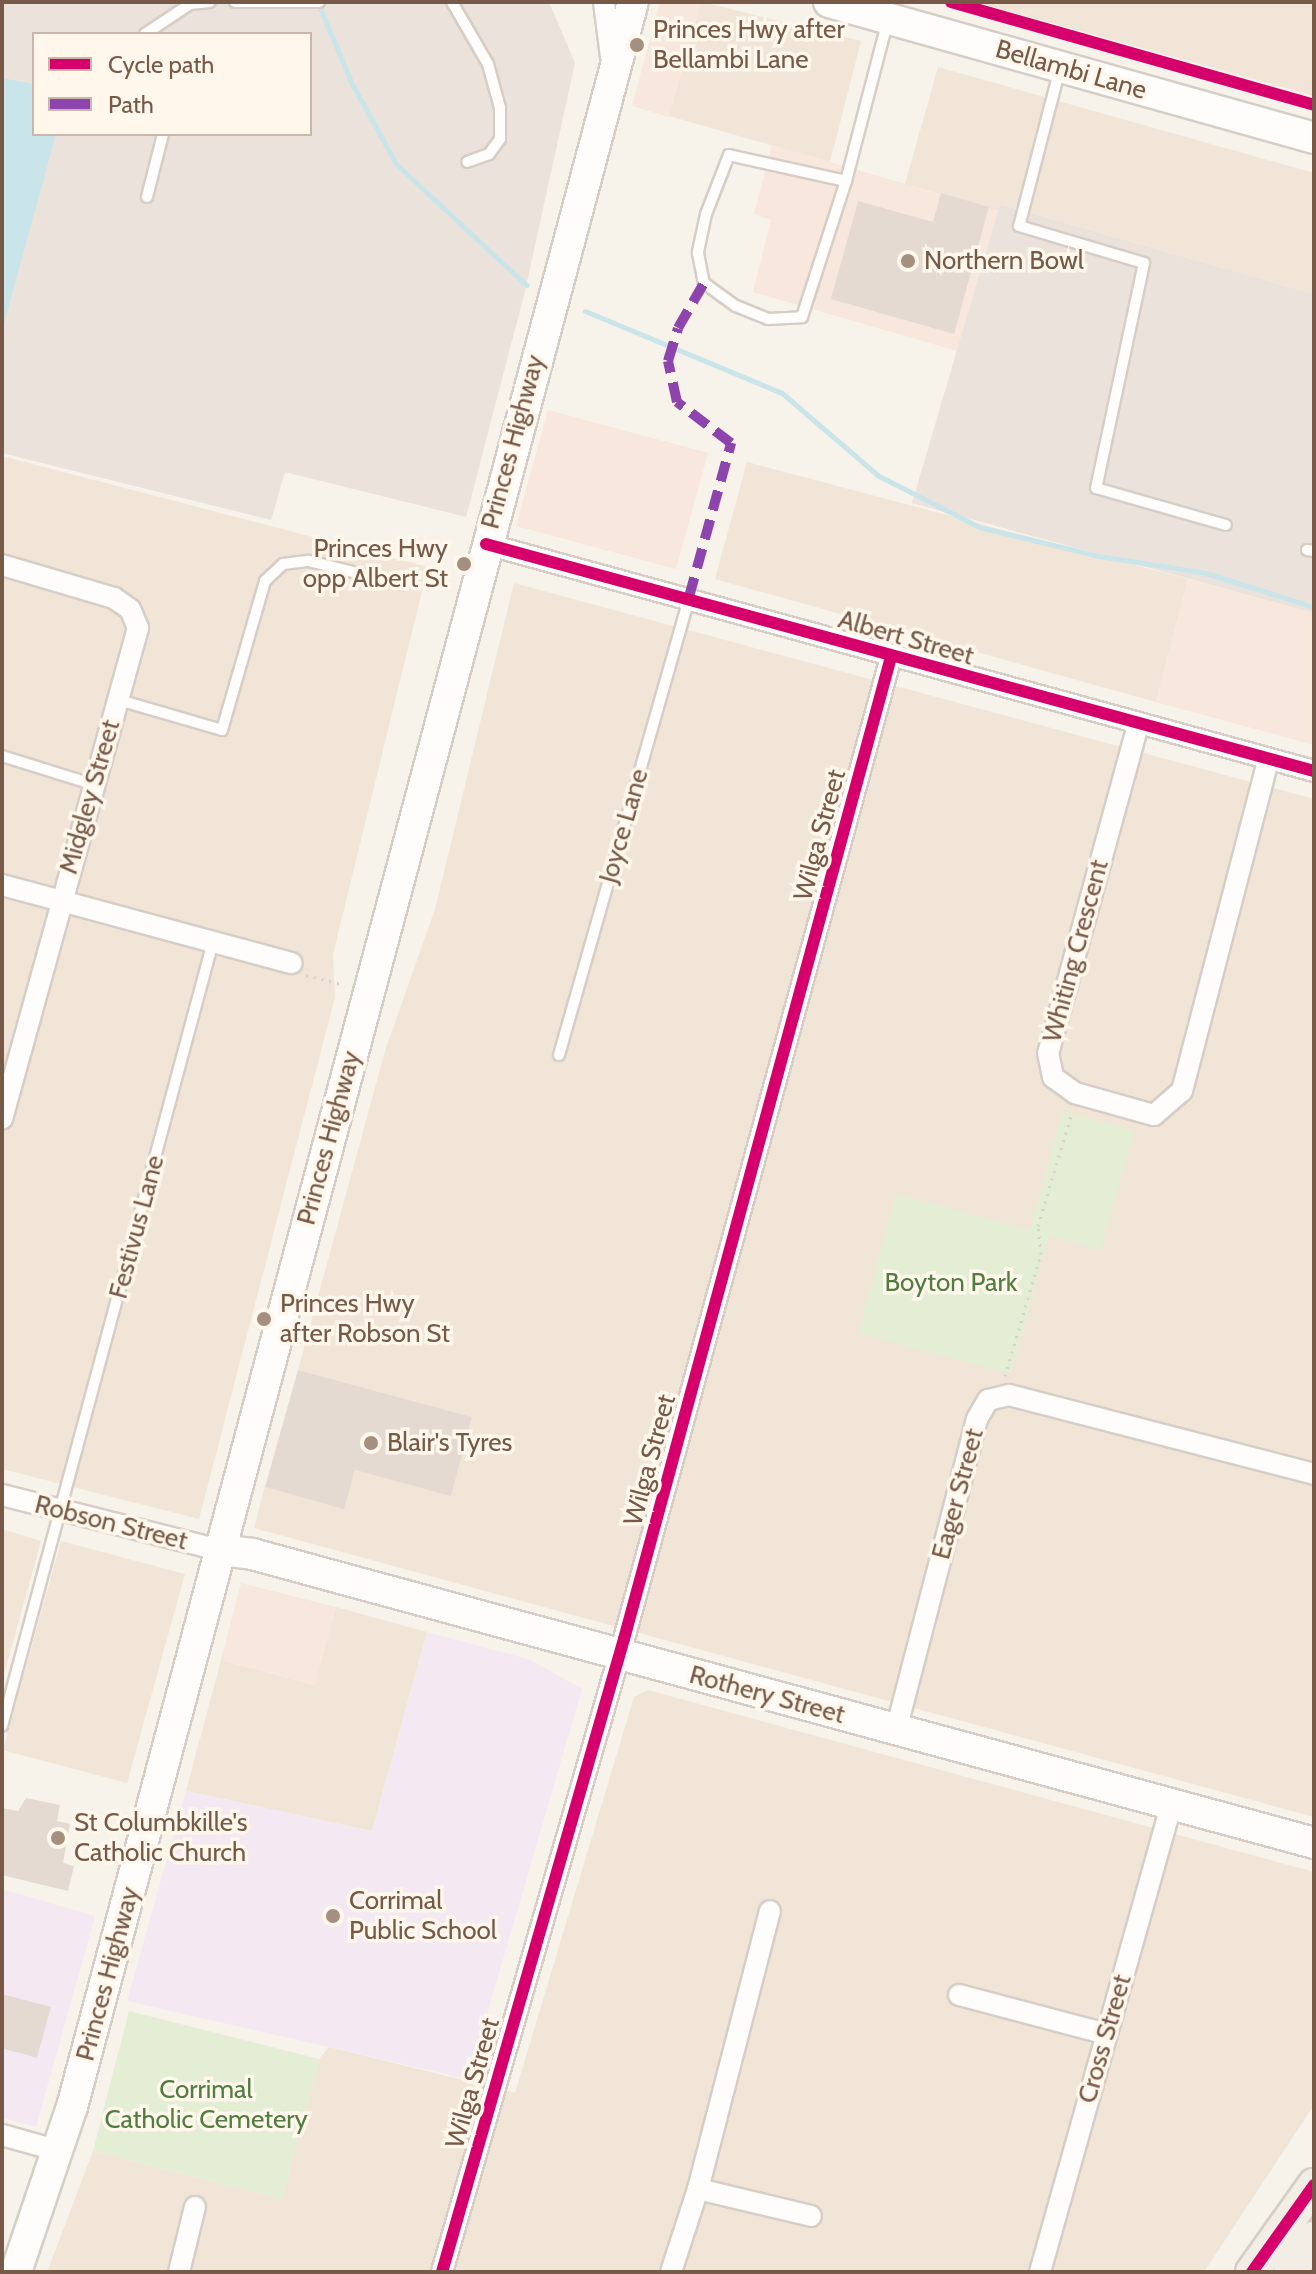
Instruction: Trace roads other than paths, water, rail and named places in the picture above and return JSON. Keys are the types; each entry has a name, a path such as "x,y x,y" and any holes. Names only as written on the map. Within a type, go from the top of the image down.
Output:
{"main road":[{"name":"Princes Highway","path":"16,2272 59,2151 633,2"},
{"name":"Bellambi Lane","path":"829,2 1314,138"},
{"path":"844,2 881,17"},
{"name":"Rothery Street","path":"220,1550 252,1554 1314,1843"},
{"path":"1252,2272 1314,2185"},
{"path":"1290,2272 1314,2238"}],"street":[{"path":"604,2 613,73"},
{"name":"Albert Street","path":"486,544 689,597 891,657 1314,771"},
{"name":"Midgley Street","path":"2,565 125,603 135,617 138,639 92,784 2,1119"},
{"name":"Wilga Street","path":"442,2272 619,1655 891,657"},
{"name":"Whiting Crescent","path":"1138,725 1048,1053 1053,1077 1077,1094 1154,1115 1182,1091 1268,760"},
{"path":"2,885 293,967"},
{"name":"Eager Street","path":"896,1730 977,1419 988,1400 1009,1395 1314,1474"},
{"name":"Robson Street","path":"2,1495 220,1550"},
{"name":"Cross Street","path":"1040,2272 1171,1805"},
{"path":"671,2272 698,2189 770,1911"},
{"path":"959,1995 1107,2034"},
{"path":"2,2135 59,2151"},
{"path":"698,2189 811,2216"},
{"path":"179,2272 195,2207"}],"lane":[{"path":"148,32 190,4 210,2"},
{"path":"235,2 315,4"},
{"path":"452,2 488,64 500,108 500,139 489,154 467,162"},
{"path":"846,181 729,155 706,214 698,253 704,283 736,306 768,319 802,317 846,181 881,17"},
{"path":"1060,67 1019,226 1144,263 1096,488 1226,525"},
{"path":"147,197 162,136"},
{"path":"119,700 222,730 265,581 283,564 309,561 401,584"},
{"name":"Joyce Lane","path":"559,1055 689,597"},
{"path":"2,756 92,784"},
{"name":"Festivus Lane","path":"2,1726 213,942"}],"water":[{"path":"2,78 32,84 32,136 55,136 2,331"}],"waterway":[{"path":"318,3 351,82 396,164 526,285"},
{"path":"585,311 782,393 879,476 979,527 1099,556 1206,573 1314,607"}],"place":[{"name":"Princes Hwy after Bellambi Lane","path":"637,45"},
{"name":"Northern Bowl","path":"908,261"},
{"name":"Princes Hwy opp Albert St","path":"464,564"},
{"name":"Princes Hwy after Robson St","path":"264,1319"},
{"name":"Blair's Tyres","path":"371,1443"},
{"name":"St Columbkille's Catholic Church","path":"58,1838"},
{"name":"Corrimal Public School","path":"333,1916"}],"park label":[{"name":"Boyton Park","path":"951,1283"},
{"name":"Corrimal Catholic Cemetery","path":"206,2105"}]}
